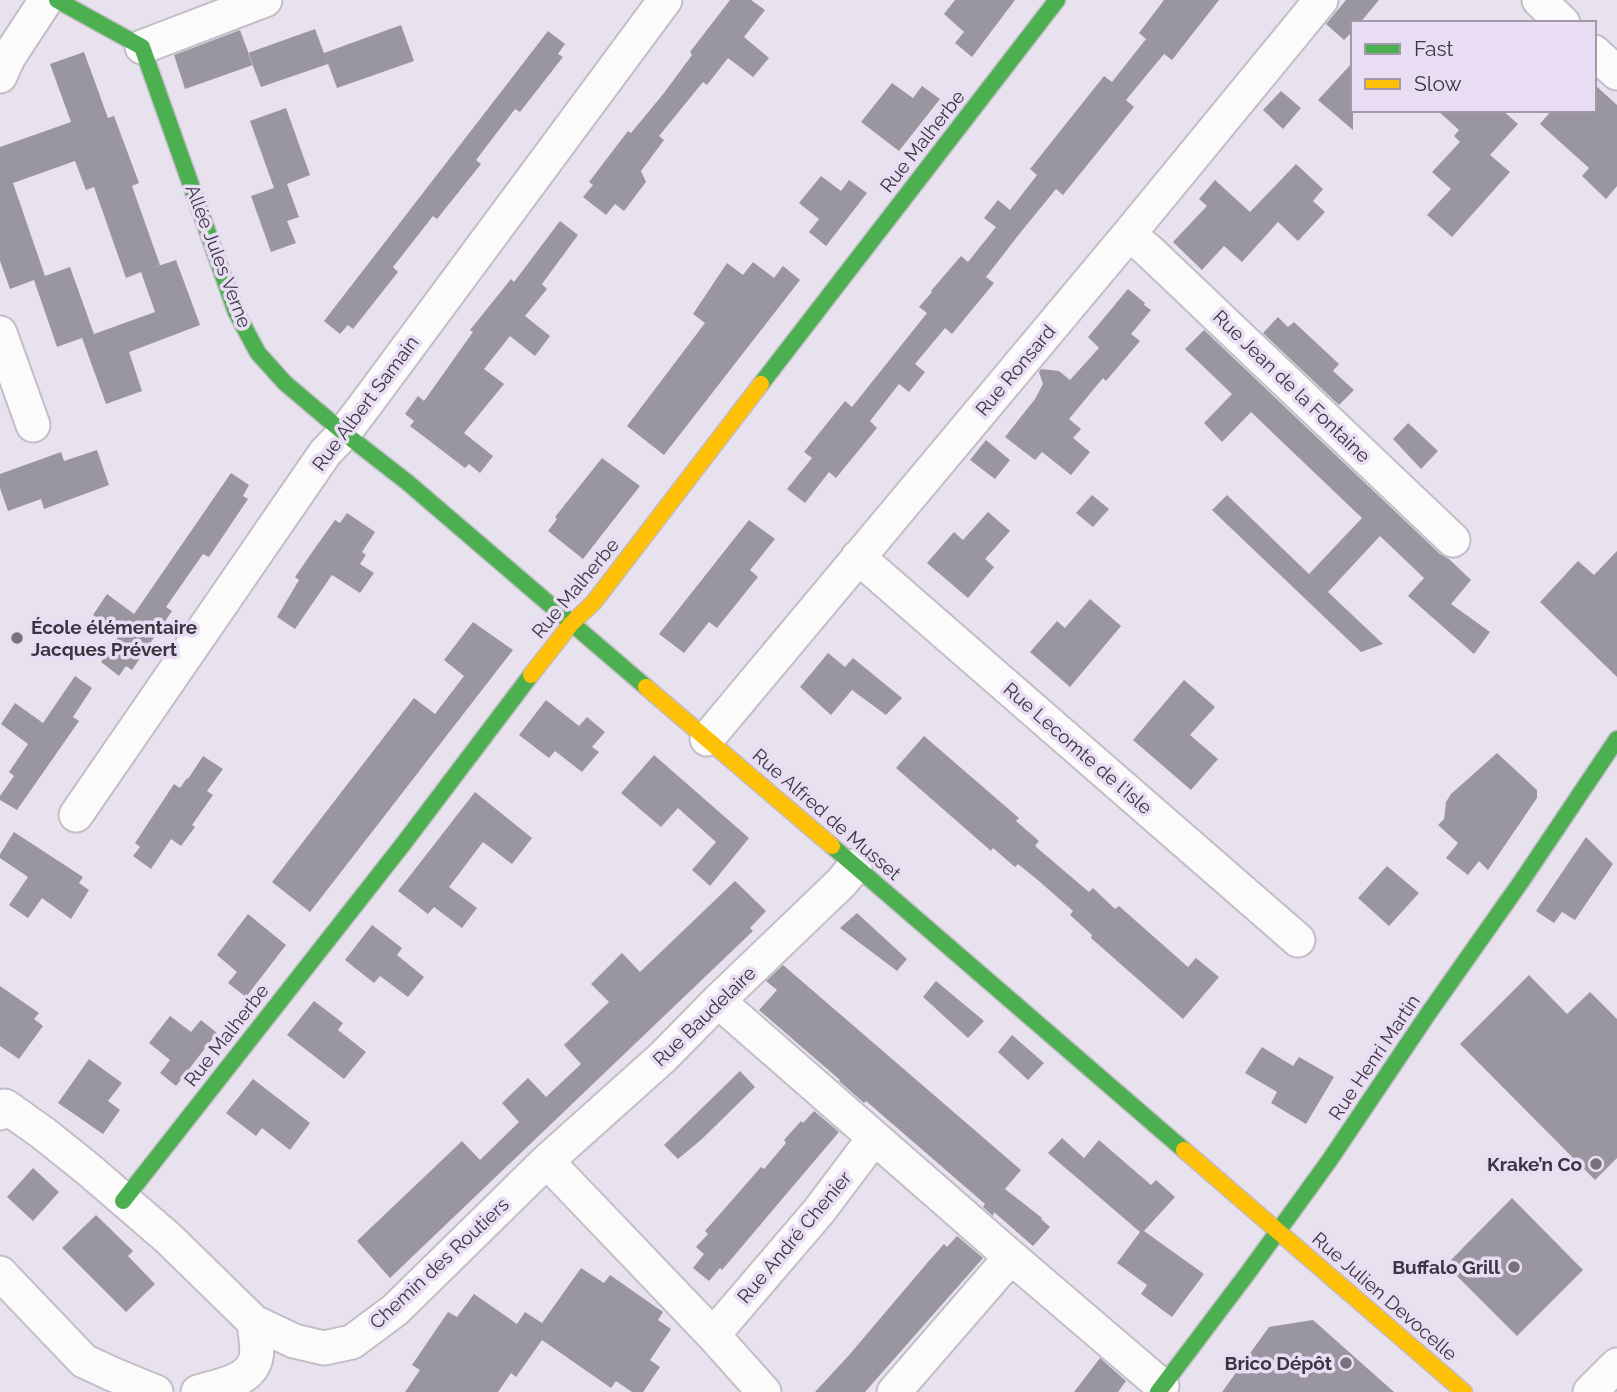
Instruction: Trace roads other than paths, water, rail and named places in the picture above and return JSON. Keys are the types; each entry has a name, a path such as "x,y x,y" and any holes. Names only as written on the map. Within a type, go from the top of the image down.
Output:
{"street":[{"path":"0,76 8,58 46,0"},
{"path":"57,0 142,47 265,0"},
{"name":"Rue Albert Samain","path":"76,815 317,464 344,433 665,0"},
{"name":"Rue Malherbe","path":"123,1201 404,843 571,624 594,602 1057,0"},
{"name":"Rue Ronsard","path":"707,739 1321,0"},
{"path":"1539,0 1561,21"},
{"name":"Allée Jules Verne","path":"142,47 236,312 258,354 285,383 344,433"},
{"path":"1596,54 1617,73"},
{"name":"Rue Jean de la Fontaine","path":"1129,234 1453,540"},
{"path":"0,333 33,425"},
{"name":"Rue Alfred de Musset","path":"344,433 407,482 1278,1232"},
{"name":"Rue Lecomte de l'Isle","path":"858,557 1298,940"},
{"name":"Rue Henri Martin","path":"1160,1389 1278,1232 1617,739"},
{"name":"Rue Baudelaire","path":"548,1160 663,1057 842,882 855,866"},
{"path":"718,1001 1160,1389"},
{"name":"Chemin des Routiers","path":"2,1109 43,1133 88,1170 168,1238 254,1322 293,1341 324,1348 352,1342 395,1310 548,1160"},
{"name":"Rue André Chenier","path":"713,1335 819,1211 874,1138"},
{"path":"548,1160 764,1392"},
{"name":"Rue Julien Devocelle","path":"1278,1232 1464,1392"},
{"path":"894,1392 1011,1257"},
{"path":"0,1273 84,1361 156,1392"},
{"path":"198,1392 242,1377 250,1370 256,1359 254,1322"},
{"path":"1591,1392 1617,1365"}],"place":[{"name":"École élémentaire Jacques Prévert","path":"17,638"},
{"name":"Krake’n Co","path":"1596,1164"},
{"name":"Buffalo Grill","path":"1514,1267"},
{"name":"Brico Dépôt","path":"1346,1363"}]}
